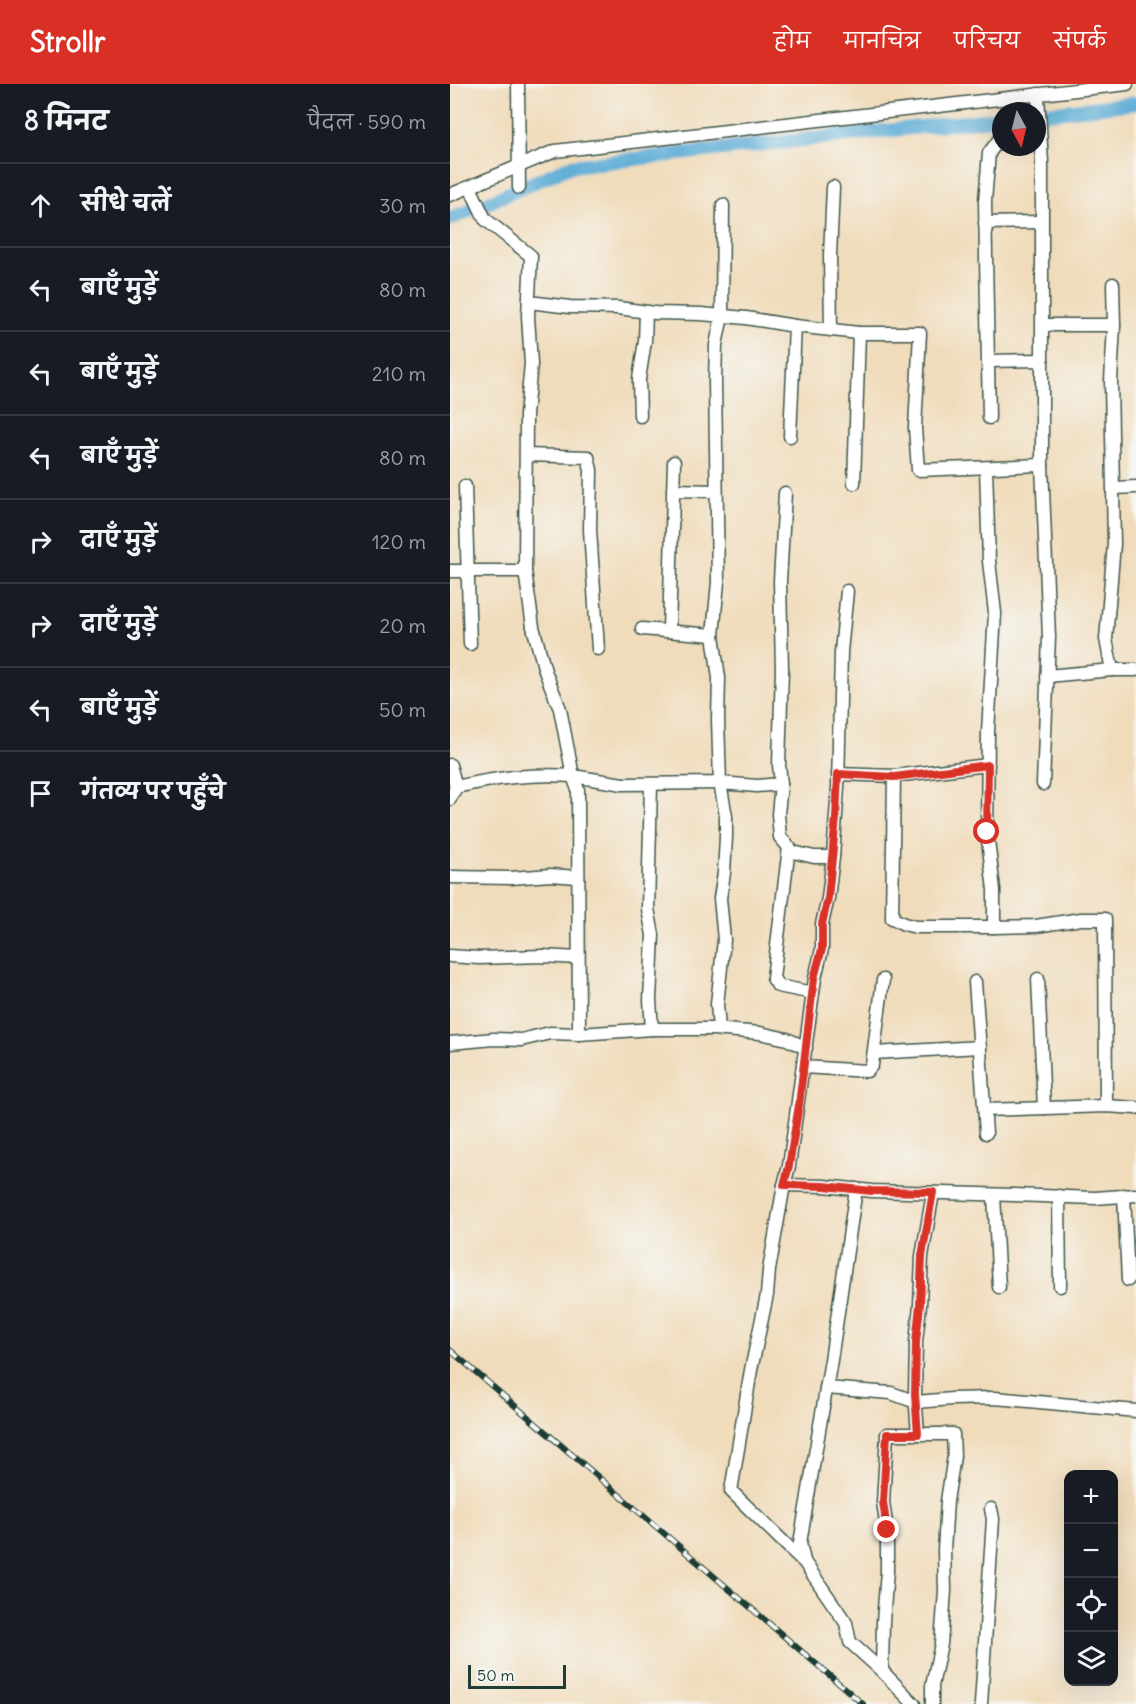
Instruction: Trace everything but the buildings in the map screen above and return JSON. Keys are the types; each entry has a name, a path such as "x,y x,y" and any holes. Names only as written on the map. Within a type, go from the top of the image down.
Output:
{"street":[{"path":"518,84 519,188"},
{"path":"450,195 555,151 1127,84"},
{"path":"1038,95 1038,102"},
{"path":"989,418 985,223 988,153 992,148"},
{"path":"1041,156 1042,465 1049,637 1043,784"},
{"path":"831,330 830,256 833,187"},
{"path":"470,188 485,219 531,256 528,316 531,364 526,415 525,572 533,627 545,671 560,709 573,776 578,790 579,1034"},
{"path":"719,1029 717,1004 724,940 720,898 724,873 726,816 720,783 718,719 720,678 713,635 718,582 715,372 716,345 722,315 723,204"},
{"path":"985,223 1041,222"},
{"path":"1112,670 1106,639 1114,544 1111,381 1114,325 1113,284"},
{"path":"529,302 570,307 722,315 859,333 920,333 915,428 918,470 1042,465"},
{"path":"640,416 639,379 645,341 646,312"},
{"path":"1042,325 1114,325"},
{"path":"790,436 795,326"},
{"path":"854,483 859,333"},
{"path":"989,361 1042,360"},
{"path":"527,455 588,457 591,470 590,530 598,649"},
{"path":"669,631 674,462"},
{"path":"986,468 989,561 995,612 987,832 994,890 994,927"},
{"path":"465,486 470,644"},
{"path":"1114,488 1136,487"},
{"path":"673,490 716,491"},
{"path":"785,494 780,581 782,670 779,765 781,784 778,814 780,837 793,852 814,857 833,857"},
{"path":"450,571 525,572"},
{"path":"847,591 841,652 833,857 822,924 822,949 813,993 789,1166 731,1491 805,1563 846,1623 850,1642 914,1704"},
{"path":"642,629 713,635"},
{"path":"1047,676 1136,670"},
{"path":"450,765 453,793 497,778 549,774 623,784 720,783 757,786 781,784"},
{"path":"838,774 894,777 988,765"},
{"path":"894,777 892,918 916,927 1036,926 1081,919 1105,919 1106,1106"},
{"path":"651,785 648,909 653,935 650,1000 652,1029"},
{"path":"789,847 773,978 778,986 813,993"},
{"path":"450,877 511,878 550,875 578,877"},
{"path":"450,956 578,958"},
{"path":"1038,979 1044,1108"},
{"path":"803,1067 867,1071 872,1065 883,980"},
{"path":"975,982 986,1132"},
{"path":"450,1043 494,1039 521,1040 550,1033 719,1029 769,1035 787,1039 806,1048"},
{"path":"874,1053 980,1047"},
{"path":"986,1110 1106,1106 1136,1108"},
{"path":"784,1185 856,1190 1059,1197 1095,1198 1130,1195 1128,1280"},
{"path":"805,1563 800,1543 856,1190"},
{"path":"918,1434 916,1342 922,1256 933,1192"},
{"path":"994,1195 999,1287"},
{"path":"1059,1197 1060,1286"},
{"path":"826,1388 891,1393 916,1402 995,1398 1136,1411"},
{"path":"882,1671 887,1571 887,1530 883,1502 887,1434 953,1434 954,1456 947,1501 944,1551 945,1591 940,1644 932,1686 932,1704"},
{"path":"981,1704 993,1519 990,1509"}],"waterway":[{"path":"1046,113 1136,103"},
{"path":"450,219 571,166 992,119"}],"railway":[{"path":"450,1350 863,1704"}],"route":[{"path":"887,1530 883,1502 887,1434 918,1434 915,1394 916,1342 922,1256 933,1192 872,1191 784,1185 799,1105 814,978 822,949 822,924 828,898 838,774 894,777 988,765 987,832"}]}
